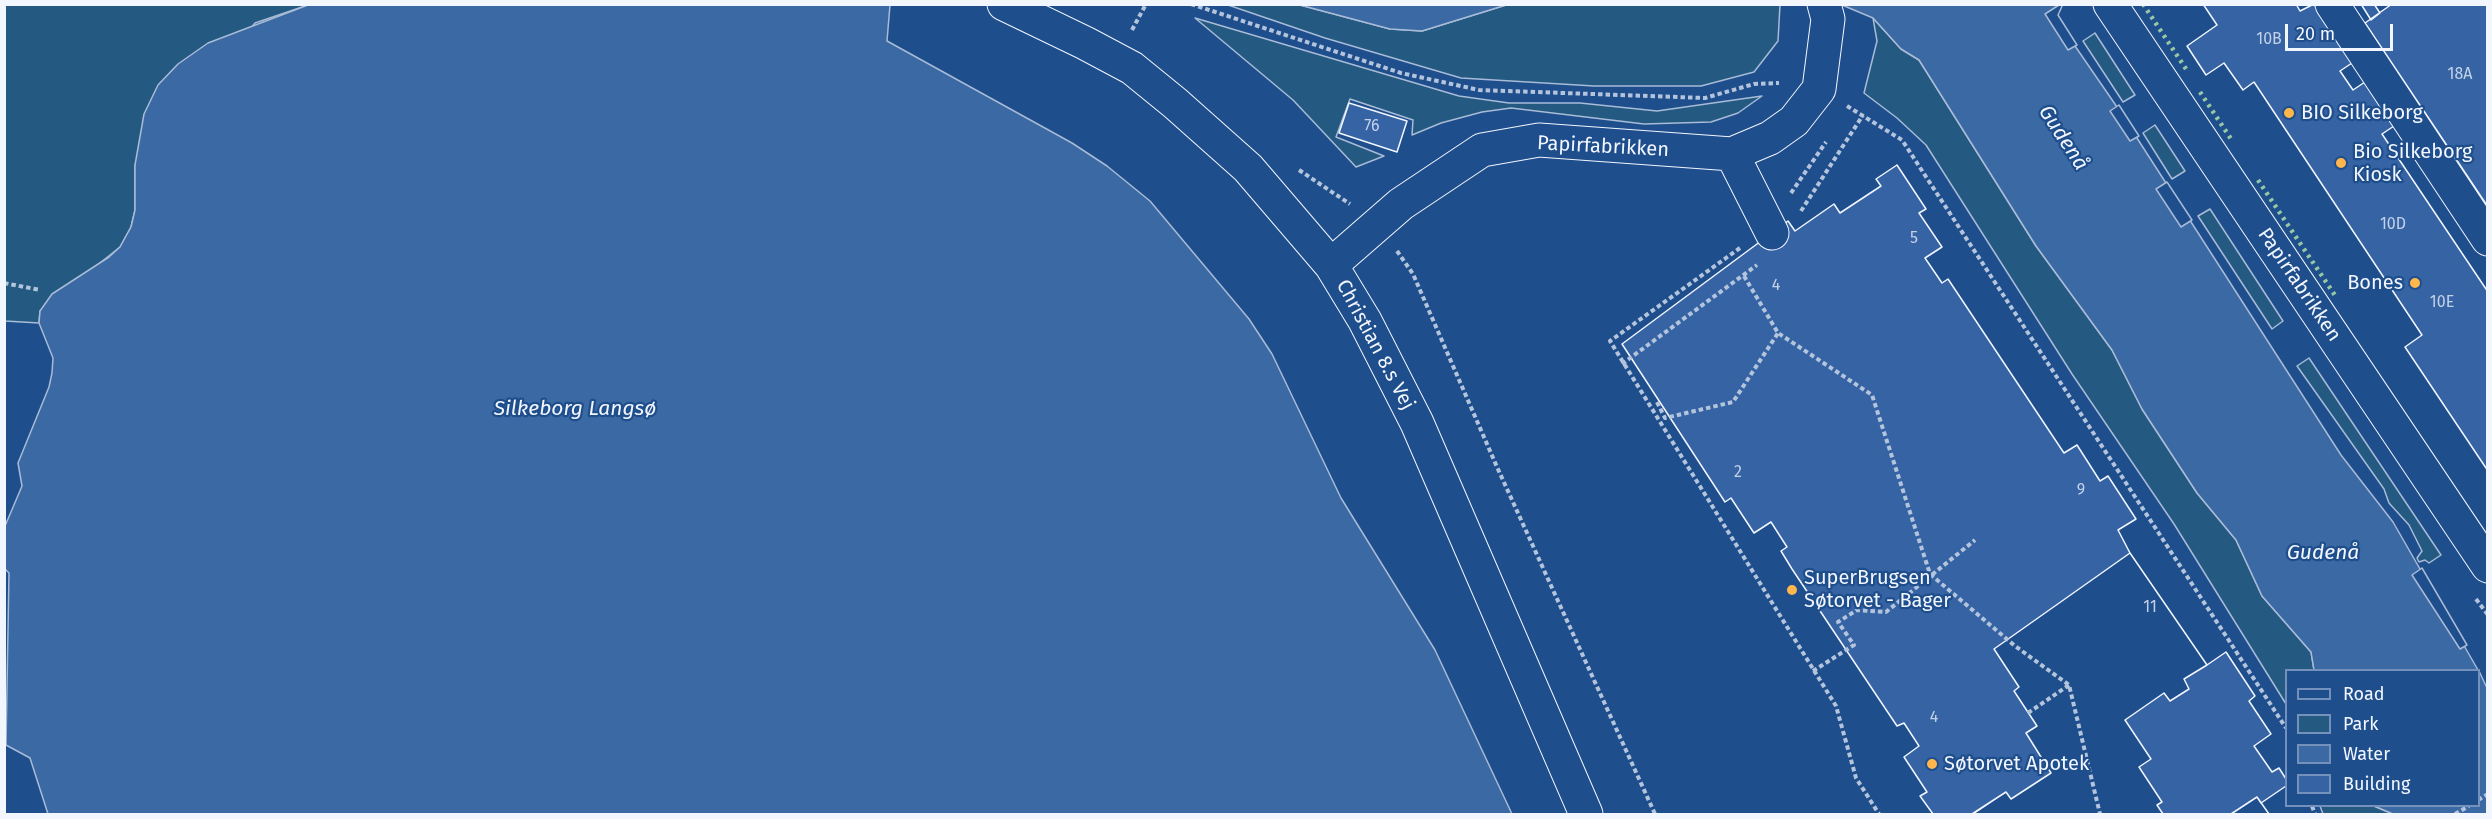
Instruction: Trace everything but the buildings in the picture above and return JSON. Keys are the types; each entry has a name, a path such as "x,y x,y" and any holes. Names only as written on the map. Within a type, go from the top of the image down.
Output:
{"street":[{"name":"Christian 8.s Vej","path":"1004,4 1132,68 1176,103 1248,168 1331,265 1365,321 1417,423 1586,814"},
{"name":"Papirfabrikken","path":"2110,4 2487,566"},
{"path":"2332,4 2487,239"},
{"path":"1819,90 1826,12"},
{"name":"Papirfabrikken","path":"1331,265 1401,204 1482,150 1539,140 1732,154 1770,138 1786,127 1819,90"},
{"path":"1732,154 1779,226"}],"path":[{"path":"1191,4 1401,73 1479,90 1705,99 1754,84 1780,83"},
{"path":"1819,90 1902,140 2285,726"},
{"path":"1843,116 1849,107"},
{"path":"1863,115 1779,226 1610,341 1836,706 1856,778 1879,814"},
{"path":"1779,226 1831,135"},
{"path":"1379,224 1413,274 1497,467 1655,814"},
{"path":"1622,363 1758,264"},
{"path":"1744,276 1778,333 1872,395 1930,574 2015,646 2069,685 2100,814"},
{"path":"4,283 40,290"},
{"path":"1657,402 1665,418 1733,402 1778,333"},
{"path":"1813,671 1854,645 1838,622 1857,609 1886,612 1930,574 1975,540"},
{"path":"2028,712 2069,685"}],"green space":[{"path":"5,5 308,5 255,23 135,165 135,210 131,227 120,247 40,311 39,323 5,321"},
{"path":"1228,5 1300,5 1390,29 1422,31 1506,5 1780,5 1778,41 1754,72 1701,86 1594,86 1461,78 1325,38"},
{"path":"1195,18 1459,96 1509,103 1580,103 1657,111 1762,96 1738,113 1711,122 1644,124 1511,108 1482,112 1441,123 1412,135 1413,120 1350,99 1336,137 1384,156 1356,167 1293,100"},
{"path":"1873,18 1901,49 1919,60 2036,246 2112,350 2142,409 2197,493 2236,540 2262,596 2311,652 2314,669 2285,669 2285,702 2174,524 2072,374 1926,145 1897,118 1864,93 1877,41"},
{"path":"2095,33 2135,95 2123,102 2083,41"},
{"path":"2155,125 2185,171 2172,179 2143,133"},
{"path":"2210,209 2283,321 2272,329 2198,216"},
{"path":"2309,358 2441,555 2429,563 2425,560 2419,562 2417,558 2422,551 2409,525 2389,503 2384,489 2297,366"},
{"path":"2320,807 2376,807 2393,814 2323,814"}],"water":[{"path":"1506,4 1422,31 1390,29 1300,5"},
{"name":"Silkeborg Langsø","path":"308,5 890,5 887,41 1072,143 1107,166 1150,201 1249,319 1272,354 1341,498 1435,650 1512,814 48,814 30,758 6,745 9,573 5,569 5,526 22,486 18,463 49,387 52,373 53,358 39,323 40,311 52,294 109,257 120,247 131,227 135,210 135,165 144,114 158,85 178,64 208,43"},
{"name":"Gudenå","path":"1842,5 2060,5 2055,15 2117,107 2341,455 2393,522 2477,669 2314,669 2311,652 2262,596 2236,540 2197,493 2142,409 2112,350 2036,246 1919,60 1901,49 1873,18"},
{"path":"2480,673 2487,688 2487,814 2393,814 2376,807 2480,807"}],"pier":[{"path":"2063,4 2058,15 2077,45 2068,50 2045,14"},
{"path":"2119,105 2139,136 2130,141 2110,111"},
{"path":"2167,182 2192,220 2181,227 2156,189"},
{"path":"2422,568 2467,645 2460,649 2412,575"}],"hedge":[{"path":"2143,4 2188,72"},
{"path":"2200,92 2231,139"},
{"path":"2258,180 2336,297"}],"place":[{"name":"BIO Silkeborg","path":"2289,113"},
{"name":"Bio Silkeborg Kiosk","path":"2341,163"},
{"name":"Bones","path":"2415,283"},
{"name":"SuperBrugsen Søtorvet - Bager","path":"1792,590"},
{"name":"Søtorvet Apotek","path":"1932,764"}]}
